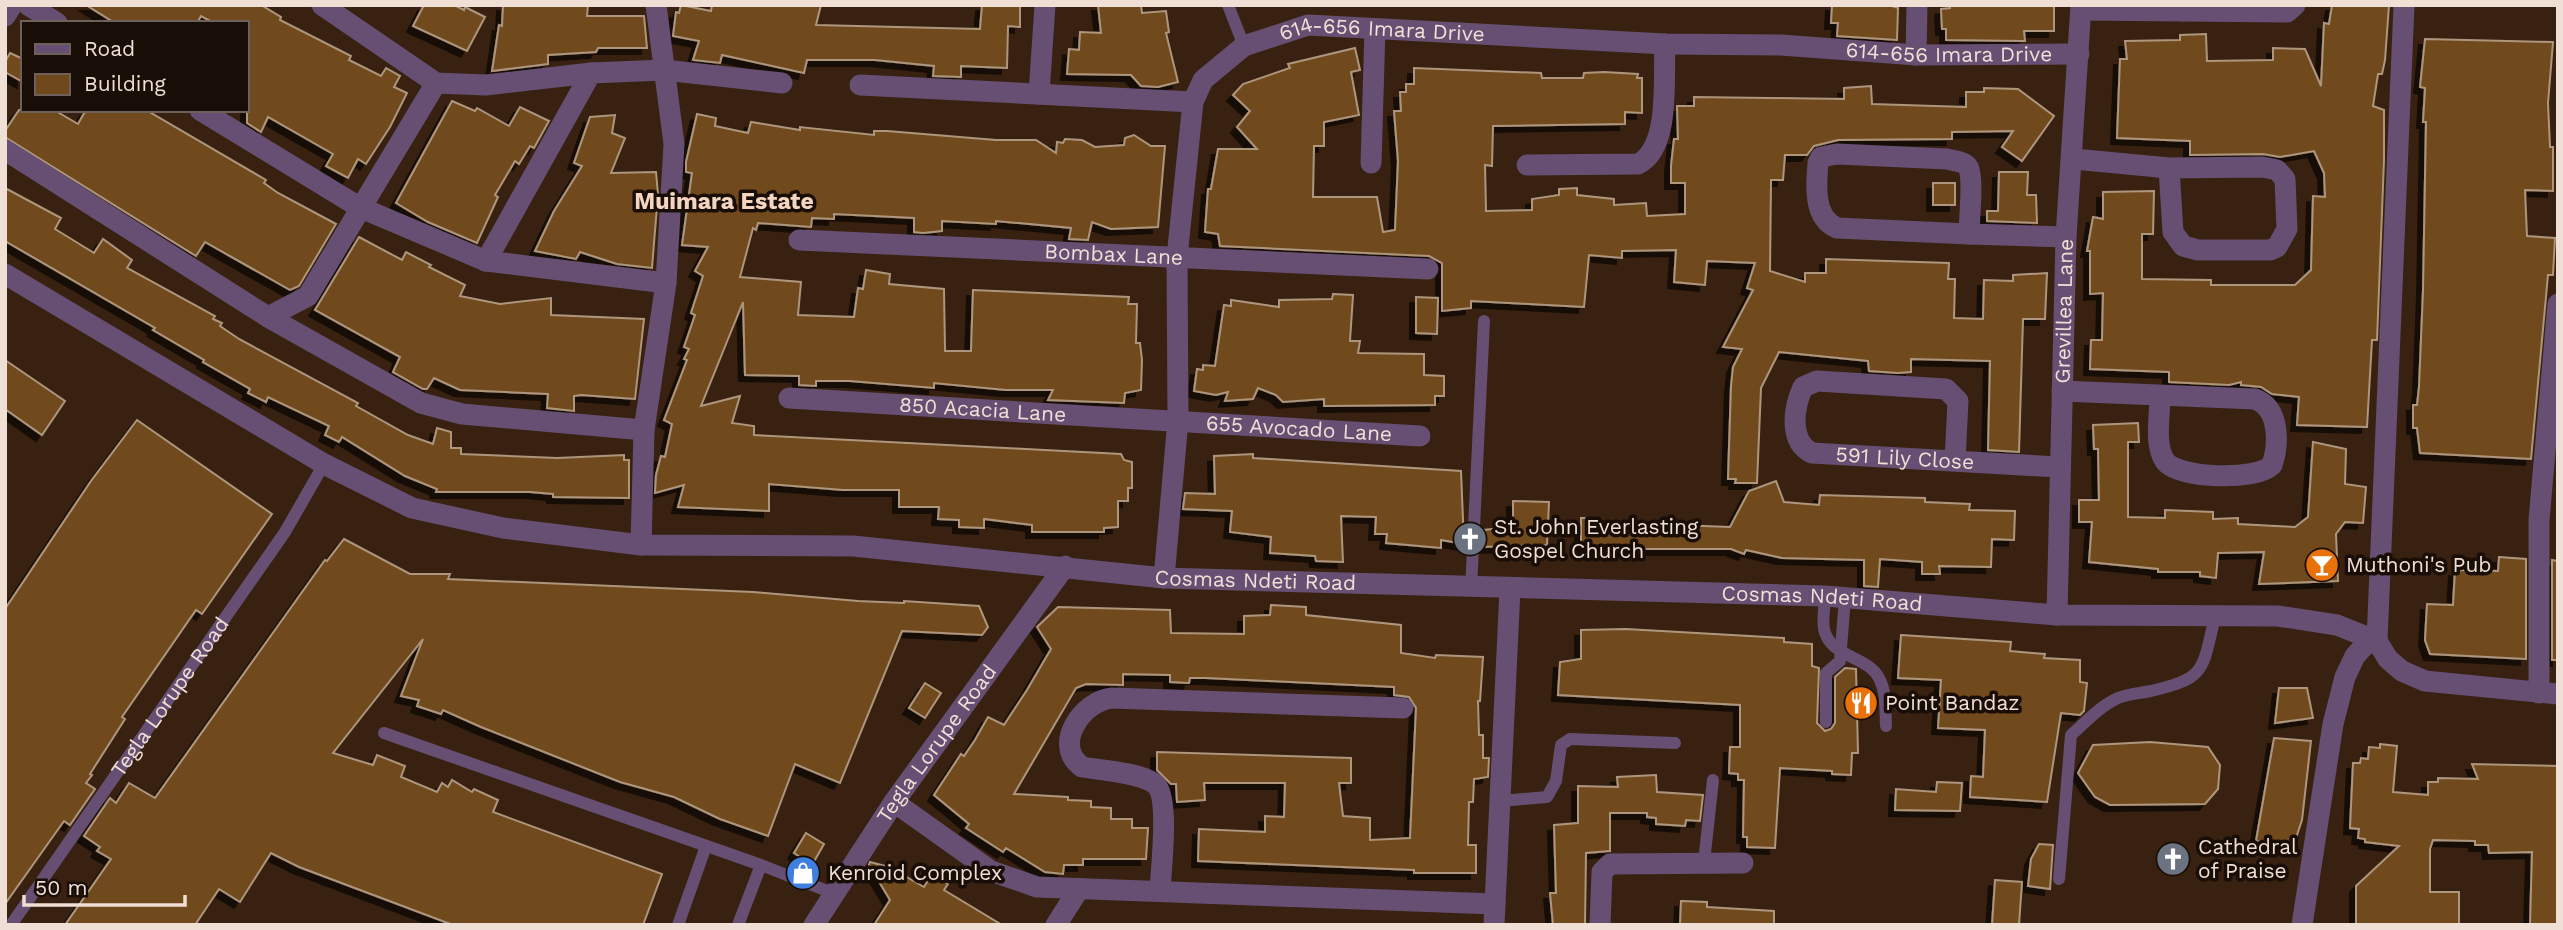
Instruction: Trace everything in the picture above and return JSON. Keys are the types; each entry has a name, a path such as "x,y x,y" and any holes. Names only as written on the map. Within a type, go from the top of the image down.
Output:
{"street":[{"path":"5,16 12,5"},
{"path":"28,5 54,21"},
{"path":"322,5 436,83 486,85 592,73 664,70 782,83"},
{"path":"641,545 644,430 666,283 674,144 656,5"},
{"path":"1039,94 1045,5"},
{"path":"1916,55 1917,5"},
{"path":"2081,7 2287,12 2295,5"},
{"path":"2302,925 2333,724 2345,677 2355,656 2365,645 2377,641 2404,5"},
{"name":"Grevillea Lane","path":"2057,615 2058,467 2066,237 2074,159 2081,7"},
{"name":"614-656 Imara Drive","path":"1164,578 1178,420 1177,257 1193,102 1203,80 1244,46 1305,15 1375,29 1664,44 1781,45 1916,55 2079,54"},
{"path":"1371,163 1375,29"},
{"path":"1527,165 1638,164 1648,159 1658,143 1660,129 1664,44"},
{"path":"486,261 592,73"},
{"path":"268,317 308,296 359,207 436,83"},
{"path":"860,85 1193,102"},
{"path":"203,112 359,207 486,261 666,283"},
{"path":"5,150 268,317 438,410 644,430"},
{"path":"1969,234 1970,176 1963,163 1947,159 1837,154 1821,157 1818,163 1819,213 1828,224 1837,228 1969,234 2066,237"},
{"path":"2074,159 2169,169 2263,167 2277,170 2285,178 2287,229 2282,241 2270,250 2198,250 2183,246 2173,232 2169,169"},
{"name":"Bombax Lane","path":"799,240 1428,269"},
{"name":"Cosmas Ndeti Road","path":"5,274 324,464 412,508 503,528 641,545 853,546 1164,578 1471,589 1835,597 2057,615 2278,616 2337,625 2377,641 2395,665 2425,681 2548,694"},
{"path":"2548,694 2539,520 2558,304"},
{"name":"591 Lily Close","path":"1955,461 1958,401 1946,388 1817,381 1802,387 1798,401 1796,436 1801,447 1812,453 2058,467"},
{"path":"2062,391 2255,399 2265,402 2273,414 2276,450 2272,465 2256,475 2194,474 2174,469 2166,464 2159,450 2160,396"},
{"name":"850 Acacia Lane","path":"789,398 1178,420"},
{"name":"655 Avocado Lane","path":"1178,420 1420,436"},
{"name":"Tegla Lorupe Road","path":"814,925 894,802 1065,566"},
{"path":"894,802 991,871 1037,887 1160,890 1494,915 1510,589"},
{"path":"1160,890 1163,806 1160,789 1148,780 1082,767 1073,760 1070,752 1073,729 1087,707 1112,698 1404,708"},
{"path":"1600,925 1602,872 1610,864 1743,863"},
{"path":"1056,925 1079,889"}],"lane":[{"path":"1228,5 1244,46"},
{"path":"1471,589 1484,321"},
{"name":"Tegla Lorupe Road","path":"11,925 277,543 324,464"},
{"path":"1835,597 1824,629 1830,643 1864,663 1878,675 1884,691 1886,726"},
{"path":"1826,722 1826,670 1839,664 1842,652 1835,597"},
{"path":"2059,879 2071,735 2093,714 2119,697 2180,684 2194,677 2203,666 2215,617"},
{"path":"384,733 761,865 835,894"},
{"path":"1501,802 1546,797 1556,781 1561,745 1570,739 1675,743"},
{"path":"1704,862 1713,780"},
{"path":"678,925 706,846"},
{"path":"738,925 761,865"}],"building":[{"path":"86,5 261,5 281,17 280,20 351,56 349,60 381,76 386,68 400,76 394,87 407,93 390,127 366,164 358,159 348,178 326,166 333,154 268,117 261,132 247,123 248,21 210,21 201,16 198,21 112,21"},
{"path":"424,5 454,5 464,10 465,7 485,17 467,51 413,26"},
{"path":"503,5 588,5 587,16 644,16 647,48 598,48 596,52 548,55 548,64 492,71 499,25 502,26"},
{"path":"681,5 711,11 712,5 821,5 816,25 980,29 982,5 1020,5 1020,27 1008,26 1007,68 961,66 961,77 933,76 934,66 875,60 807,60 804,73 722,55 720,63 693,60 699,41 673,36 676,12 679,13"},
{"path":"1098,5 1141,5 1142,13 1166,11 1169,32 1166,33 1178,82 1158,87 1141,86 1131,75 1067,74 1069,49 1079,50 1080,32 1101,33"},
{"path":"1832,5 1889,5 1898,8 1897,40 1837,36 1838,23 1831,23"},
{"path":"1950,5 2054,5 2054,31 2024,31 2025,41 1946,40 1946,29 1942,29 1941,9 1950,8"},
{"path":"2332,5 2389,5 2385,60 2382,74 2378,74 2373,106 2384,110 2384,160 2377,340 2372,340 2367,427 2297,425 2299,397 2272,394 2261,387 2241,385 2241,382 2229,385 2169,382 2169,372 2090,369 2091,340 2102,340 2103,293 2090,294 2090,251 2087,251 2093,217 2103,219 2103,192 2154,191 2153,234 2142,234 2142,279 2211,280 2211,285 2295,285 2311,270 2313,196 2325,197 2324,173 2314,151 2280,157 2263,154 2190,155 2190,141 2117,138 2120,59 2127,59 2125,41 2180,40 2180,35 2206,34 2207,61 2273,60 2273,48 2305,49 2321,86 2324,23 2329,24"},
{"path":"2425,39 2553,42 2548,103 2550,147 2553,147 2553,191 2525,190 2527,236 2555,238 2553,275 2548,275 2531,459 2420,453 2417,428 2413,428 2413,405 2417,405 2419,387 2423,291 2426,122 2423,122 2425,88 2420,87"},
{"path":"1355,48 1360,70 1351,72 1359,115 1324,122 1324,146 1314,146 1313,197 1377,197 1383,232 1395,230 1398,161 1394,111 1401,111 1400,92 1406,92 1406,84 1414,84 1414,68 1541,73 1542,78 1583,78 1584,73 1604,72 1638,74 1637,78 1642,78 1642,113 1625,112 1625,124 1493,126 1492,166 1485,165 1486,211 1532,210 1532,199 1559,195 1559,189 1577,188 1577,195 1614,199 1614,205 1646,203 1647,216 1685,214 1685,183 1671,183 1671,166 1674,139 1678,139 1677,106 1694,106 1694,97 1844,99 1844,88 1871,86 1872,104 1966,107 1966,92 1984,92 1984,88 2018,89 2054,116 2022,161 2002,147 2013,131 1952,132 1952,139 1838,140 1814,146 1807,155 1785,155 1783,180 1771,180 1770,271 1805,282 1805,273 1826,273 1826,259 1949,263 1948,279 1955,279 1954,318 1983,319 1984,280 2013,281 2013,275 2047,273 2045,319 2023,319 2019,452 1988,450 1990,361 1911,359 1911,372 1898,373 1869,371 1868,361 1779,352 1761,388 1757,483 1735,483 1736,479 1728,479 1733,367 1742,349 1723,347 1753,290 1747,288 1755,263 1707,261 1705,285 1674,282 1676,250 1622,251 1622,258 1589,255 1584,307 1471,301 1471,308 1442,311 1442,263 1429,256 1220,246 1218,234 1205,232 1208,189 1211,189 1218,149 1257,149 1237,127 1250,111 1233,95 1243,84 1290,68 1288,64"},
{"path":"10,53 21,58 21,81 5,72 5,62"},
{"path":"452,101 475,111 477,108 509,126 520,107 549,121 534,148 530,146 519,164 515,161 495,195 498,197 477,243 428,222 396,203"},
{"path":"19,110 57,112 78,124 85,112 149,112 266,180 264,183 278,193 336,224 299,286 290,290 205,242 196,256 5,137 5,131"},
{"path":"697,114 716,118 715,126 748,133 751,122 800,130 800,127 874,135 874,131 887,131 996,140 1036,140 1056,153 1057,142 1063,143 1065,139 1082,140 1095,147 1124,145 1125,138 1134,135 1151,146 1165,146 1158,227 1111,229 1092,222 1088,240 1069,239 1071,228 996,221 996,224 942,221 942,231 923,233 914,232 914,218 834,214 834,219 812,218 811,227 758,223 756,230 753,228 740,277 801,282 798,315 854,317 858,288 863,289 866,270 890,274 889,284 944,289 945,351 971,351 973,290 1129,297 1128,304 1137,304 1136,343 1140,343 1142,360 1141,390 1125,393 1124,403 1048,400 1053,390 1006,390 934,383 934,388 850,381 816,381 816,386 799,385 799,376 745,375 743,302 701,406 740,396 732,423 754,426 754,435 1121,454 1124,460 1132,462 1132,488 1128,488 1128,501 1118,501 1118,527 1104,528 1104,532 1032,532 1032,525 984,519 984,528 959,527 959,520 938,519 939,507 899,507 899,490 843,490 769,484 769,511 678,507 684,485 655,493 656,475 661,456 665,457 672,424 664,420 687,360 684,359 689,349 684,347 695,315 691,313 703,276 695,271 708,247 682,245 692,173 686,172 686,162"},
{"path":"615,115 612,133 625,138 611,173 656,172 658,194 652,268 617,264 580,252 576,259 535,251 554,211 582,166 574,163 590,117"},
{"path":"1999,172 2028,172 2027,195 2036,195 2037,223 1987,221 1987,211 1998,211"},
{"path":"1933,183 1955,183 1955,205 1933,205"},
{"path":"5,188 61,218 55,229 94,253 103,239 132,260 127,268 215,316 213,319 222,323 220,326 239,339 358,403 356,406 408,435 433,444 437,428 451,432 451,448 461,448 461,454 557,458 624,455 624,460 629,460 629,498 553,497 553,494 530,492 436,492 437,489 405,476 342,437 339,442 325,435 329,426 268,397 266,402 248,393 250,389 153,330 155,328 5,241"},
{"path":"359,237 402,260 406,252 431,265 429,267 465,285 460,296 500,304 551,298 551,315 644,319 635,399 581,395 574,396 574,411 547,408 548,394 460,390 434,378 427,389 423,389 393,372 400,357 315,310"},
{"path":"1333,294 1353,295 1350,341 1360,341 1358,353 1424,354 1424,375 1444,376 1444,396 1435,396 1435,405 1324,406 1324,399 1283,402 1276,395 1258,388 1253,399 1225,401 1228,392 1216,395 1194,391 1197,369 1203,370 1203,365 1215,366 1224,305 1231,306 1231,300 1279,307 1279,300 1332,299"},
{"path":"1416,297 1438,298 1437,334 1416,333"},
{"path":"5,360 65,401 42,435 5,409"},
{"path":"137,420 272,514 202,614 196,610 122,717 125,719 86,783 95,789 70,825 64,821 5,904 5,609 91,481"},
{"path":"2138,423 2139,442 2128,442 2128,517 2165,518 2165,510 2213,512 2213,519 2238,518 2238,524 2295,527 2308,517 2313,442 2346,449 2345,484 2366,487 2363,523 2345,522 2336,534 2338,581 2259,584 2264,552 2218,553 2216,578 2200,576 2200,572 2158,572 2158,569 2089,562 2092,522 2079,522 2079,500 2099,500 2098,449 2094,449 2093,425"},
{"path":"1253,454 1253,458 1461,471 1464,544 1441,540 1441,548 1386,543 1387,534 1375,534 1376,517 1341,516 1343,562 1316,561 1315,556 1270,553 1271,537 1230,532 1232,511 1183,509 1185,493 1215,494 1214,456"},
{"path":"1776,481 1784,502 1819,505 1820,495 1925,498 1925,502 1970,504 1969,510 2015,511 2014,540 1992,539 1991,567 1939,566 1940,574 1922,574 1922,562 1880,559 1878,587 1864,586 1864,560 1782,558 1746,550 1744,554 1731,549 1581,549 1581,518 1599,518 1599,531 1676,531 1676,525 1730,527 1749,491"},
{"path":"1513,501 1549,502 1547,545 1482,547 1483,530 1513,527"},
{"path":"344,539 410,574 450,574 448,579 753,592 858,601 979,606 988,627 982,635 902,631 840,783 795,764 768,836 720,819 674,797 620,782 443,710 441,714 417,706 419,700 401,696 423,639 333,753 373,765 377,755 405,766 401,777 437,792 442,783 448,787 452,780 472,792 474,789 498,800 493,812 662,874 643,925 453,925 299,867 271,853 240,902 219,889 195,925 65,925 111,859 97,851 100,847 84,836 110,798 116,803 129,783 155,798 325,560 327,561"},
{"path":"2499,557 2526,559 2526,659 2430,654 2425,640 2427,604 2453,605 2455,570 2498,571"},
{"path":"2552,560 2558,561 2558,660 2552,660"},
{"path":"1271,605 1306,607 1306,615 1401,625 1401,653 1435,658 1436,655 1483,657 1478,701 1479,735 1483,735 1483,758 1489,758 1488,777 1474,779 1473,802 1469,802 1468,845 1476,845 1476,873 1414,873 1414,870 1198,861 1199,829 1265,832 1265,816 1284,817 1285,783 1204,783 1205,800 1177,802 1176,784 1171,784 1157,770 1157,752 1351,758 1351,783 1339,783 1343,816 1370,818 1370,840 1410,838 1416,708 1409,697 1394,695 1394,687 1206,678 1190,678 1189,683 1170,682 1170,675 1123,674 1123,685 1086,684 1076,688 1014,794 1068,797 1068,800 1091,801 1091,807 1111,808 1111,819 1132,819 1132,828 1148,828 1146,859 1083,859 1083,865 1064,865 1063,874 1045,872 1006,848 1003,852 966,828 969,824 934,795 961,754 964,756 988,717 1004,725 1051,649 1037,627 1058,607 1170,610 1171,633 1244,634 1244,616 1270,615"},
{"path":"1626,629 1784,638 1784,642 1812,644 1812,666 1819,668 1817,723 1825,731 1831,729 1835,723 1835,677 1845,668 1856,669 1858,753 1852,753 1851,775 1832,774 1832,771 1780,768 1775,848 1747,847 1747,837 1743,837 1744,780 1738,780 1738,774 1729,773 1730,747 1740,747 1740,705 1558,695 1560,662 1581,659 1581,630"},
{"path":"1901,635 2011,642 2010,651 2045,654 2044,658 2080,660 2080,682 2087,683 2084,711 2080,715 2061,713 2047,802 1970,797 1971,776 1983,777 1985,730 1938,728 1941,680 1898,678"},
{"path":"925,683 941,693 925,718 909,708"},
{"path":"2279,688 2307,688 2313,718 2275,723"},
{"path":"2274,738 2311,741 2302,820 2293,847 2256,841"},
{"path":"2150,742 2208,747 2220,765 2218,789 2205,804 2110,805 2095,797 2078,773 2093,745"},
{"path":"2380,744 2397,746 2393,792 2428,795 2428,782 2438,782 2438,778 2478,779 2472,764 2558,766 2558,925 2530,925 2532,852 2489,853 2488,845 2475,845 2475,841 2433,840 2430,849 2430,892 2459,892 2459,925 2356,925 2356,886 2399,846 2365,842 2365,839 2358,838 2359,829 2350,828 2353,763 2360,763 2361,758 2368,759 2369,747 2380,748"},
{"path":"1656,775 1657,792 1703,795 1700,821 1686,820 1685,826 1656,824 1656,818 1647,817 1647,813 1610,813 1610,851 1586,853 1585,925 1553,925 1550,893 1556,893 1554,825 1578,823 1578,786 1618,787 1617,777"},
{"path":"1937,782 1962,783 1960,811 1895,810 1896,789 1936,792"},
{"path":"806,833 824,844 812,865 794,853"},
{"path":"2039,844 2053,845 2050,889 2028,886 2031,859"},
{"path":"870,862 889,867 924,887 932,874 948,884 944,890 1002,925 874,925 890,900 869,865"},
{"path":"1995,880 2022,882 2019,925 1992,925"},
{"path":"1681,901 1707,902 1707,907 1774,911 1774,925 1680,925"}],"place":[{"name":"St. John Everlasting Gospel Church","path":"1470,539"},
{"name":"Muthoni's Pub","path":"2322,565"},
{"name":"Point Bandaz","path":"1861,703"},
{"name":"Cathedral of Praise","path":"2173,859"},
{"name":"Kenroid Complex","path":"803,873"}],"district":[{"name":"Muimara Estate","path":"724,201"}]}
